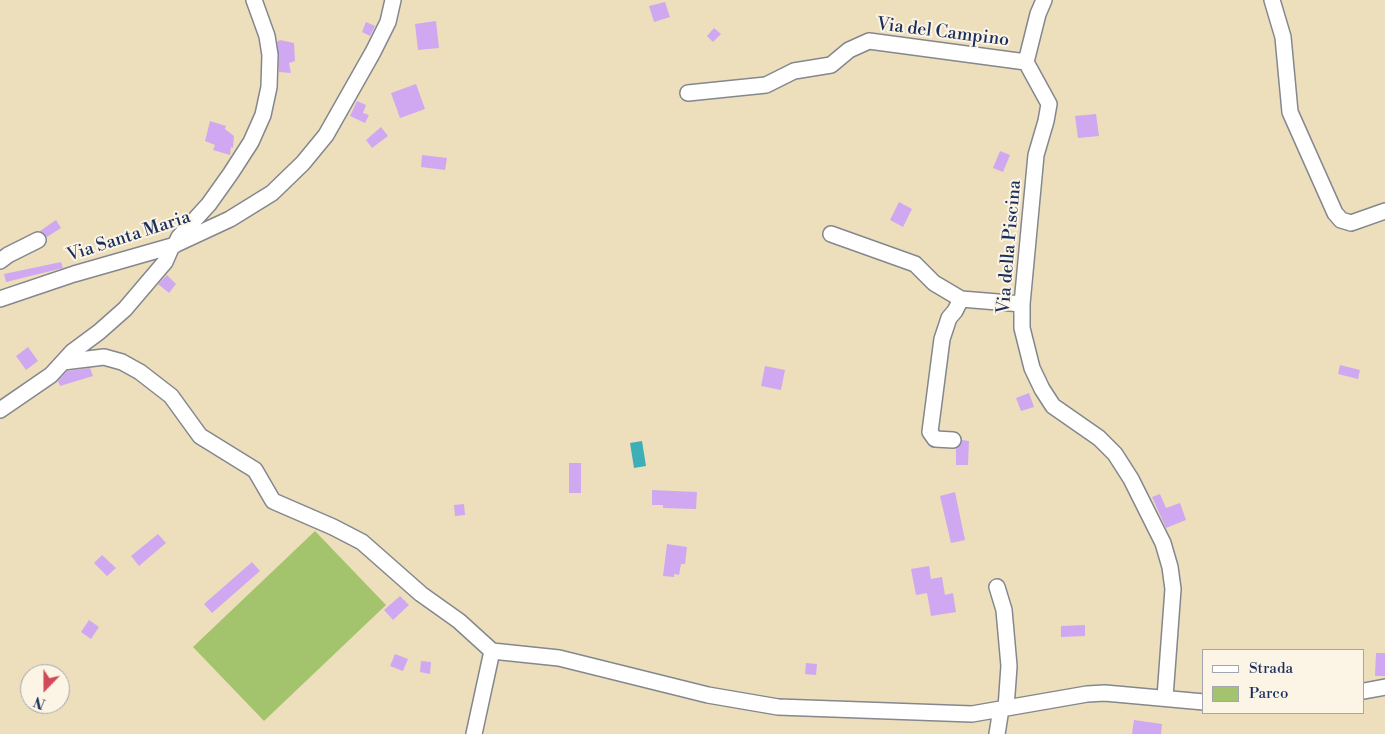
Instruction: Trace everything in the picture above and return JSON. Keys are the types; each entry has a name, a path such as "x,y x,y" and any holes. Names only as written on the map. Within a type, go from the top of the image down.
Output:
{"street":[{"path":"0,410 29,392 72,352 125,309 164,262 179,237 209,204 232,173 251,142 263,115 269,87 270,55 267,36 254,0"},
{"name":"Via Santa Maria","path":"0,299 89,270 173,246 212,228 256,204 281,185 308,159 326,134 363,73 386,26 393,0"},
{"path":"1026,62 1038,14 1044,0"},
{"path":"1272,0 1283,37 1286,95 1290,112 1335,213 1344,222 1351,223 1385,211"},
{"name":"Via del Campino","path":"688,93 766,85 794,71 831,65 849,50 869,41 1026,62"},
{"name":"Via della Piscina","path":"1026,62 1049,104 1036,155 1022,304 1022,328 1032,368 1053,406 1099,438 1114,454 1131,479 1163,543 1170,567 1173,589 1164,697"},
{"path":"831,234 915,264 934,283 961,298 1022,304"},
{"path":"0,261 8,254 38,240"},
{"path":"953,440 935,439 930,432 942,338 949,318 955,311 961,298"},
{"path":"63,362 104,357 122,362 140,372 171,396 200,436 255,470 273,501 362,542 421,594 459,621 492,651 566,660 668,686 772,707 953,714 981,713 1092,694 1164,697 1202,702"},
{"path":"997,587 1004,610 1008,666 1003,708 997,734"},
{"path":"474,734 492,651"},
{"path":"1365,692 1385,687"}],"green space":[{"path":"315,531 386,605 264,721 193,647"}],"water":[{"path":"642,441 646,466 634,468 630,443"}],"building":[{"path":"665,2 670,17 654,22 649,6"},
{"path":"436,21 439,48 418,50 415,24"},
{"path":"366,22 375,26 370,36 362,32"},
{"path":"714,28 721,34 713,42 707,36"},
{"path":"280,40 294,43 295,61 289,63 291,73 279,72 277,42"},
{"path":"416,84 425,109 400,118 391,93"},
{"path":"357,101 366,105 363,113 369,115 365,123 350,116"},
{"path":"1096,114 1099,136 1078,138 1075,116"},
{"path":"210,121 226,126 225,129 234,136 230,155 213,150 215,145 205,141"},
{"path":"381,127 388,136 372,148 366,140"},
{"path":"1000,151 1010,155 1003,172 993,168"},
{"path":"422,155 447,158 445,170 421,167"},
{"path":"899,202 912,209 903,227 890,220"},
{"path":"56,220 61,228 47,237 40,231"},
{"path":"61,262 63,268 6,282 4,274"},
{"path":"167,275 176,284 169,293 158,284"},
{"path":"28,347 38,361 26,370 16,356"},
{"path":"1340,365 1360,370 1358,379 1338,374"},
{"path":"765,366 785,370 781,390 761,386"},
{"path":"90,368 93,376 60,386 58,381 67,371"},
{"path":"1029,393 1034,407 1021,411 1016,398"},
{"path":"962,440 969,441 968,465 956,465 956,449"},
{"path":"569,463 581,463 581,493 569,493"},
{"path":"652,490 697,492 696,509 663,508 663,505 652,505"},
{"path":"955,492 965,540 951,543 940,496"},
{"path":"1160,494 1166,508 1180,503 1186,520 1166,528 1152,497"},
{"path":"464,504 465,515 455,516 454,505"},
{"path":"158,534 166,543 139,566 131,556"},
{"path":"667,544 687,547 685,564 681,564 679,575 674,574 674,577 663,576"},
{"path":"102,555 116,568 107,576 94,563"},
{"path":"252,562 260,571 212,613 204,604"},
{"path":"929,566 931,579 942,577 945,595 953,593 956,612 931,616 927,593 916,595 911,569"},
{"path":"400,596 409,605 393,620 384,610"},
{"path":"89,620 99,627 91,639 81,632"},
{"path":"1085,625 1085,636 1061,637 1061,626"},
{"path":"1376,653 1385,653 1385,676 1375,676"},
{"path":"395,654 408,659 403,671 390,666"},
{"path":"421,661 431,662 430,674 420,672"},
{"path":"806,663 817,664 816,675 805,674"},
{"path":"1134,720 1162,724 1161,734 1132,734"}]}
